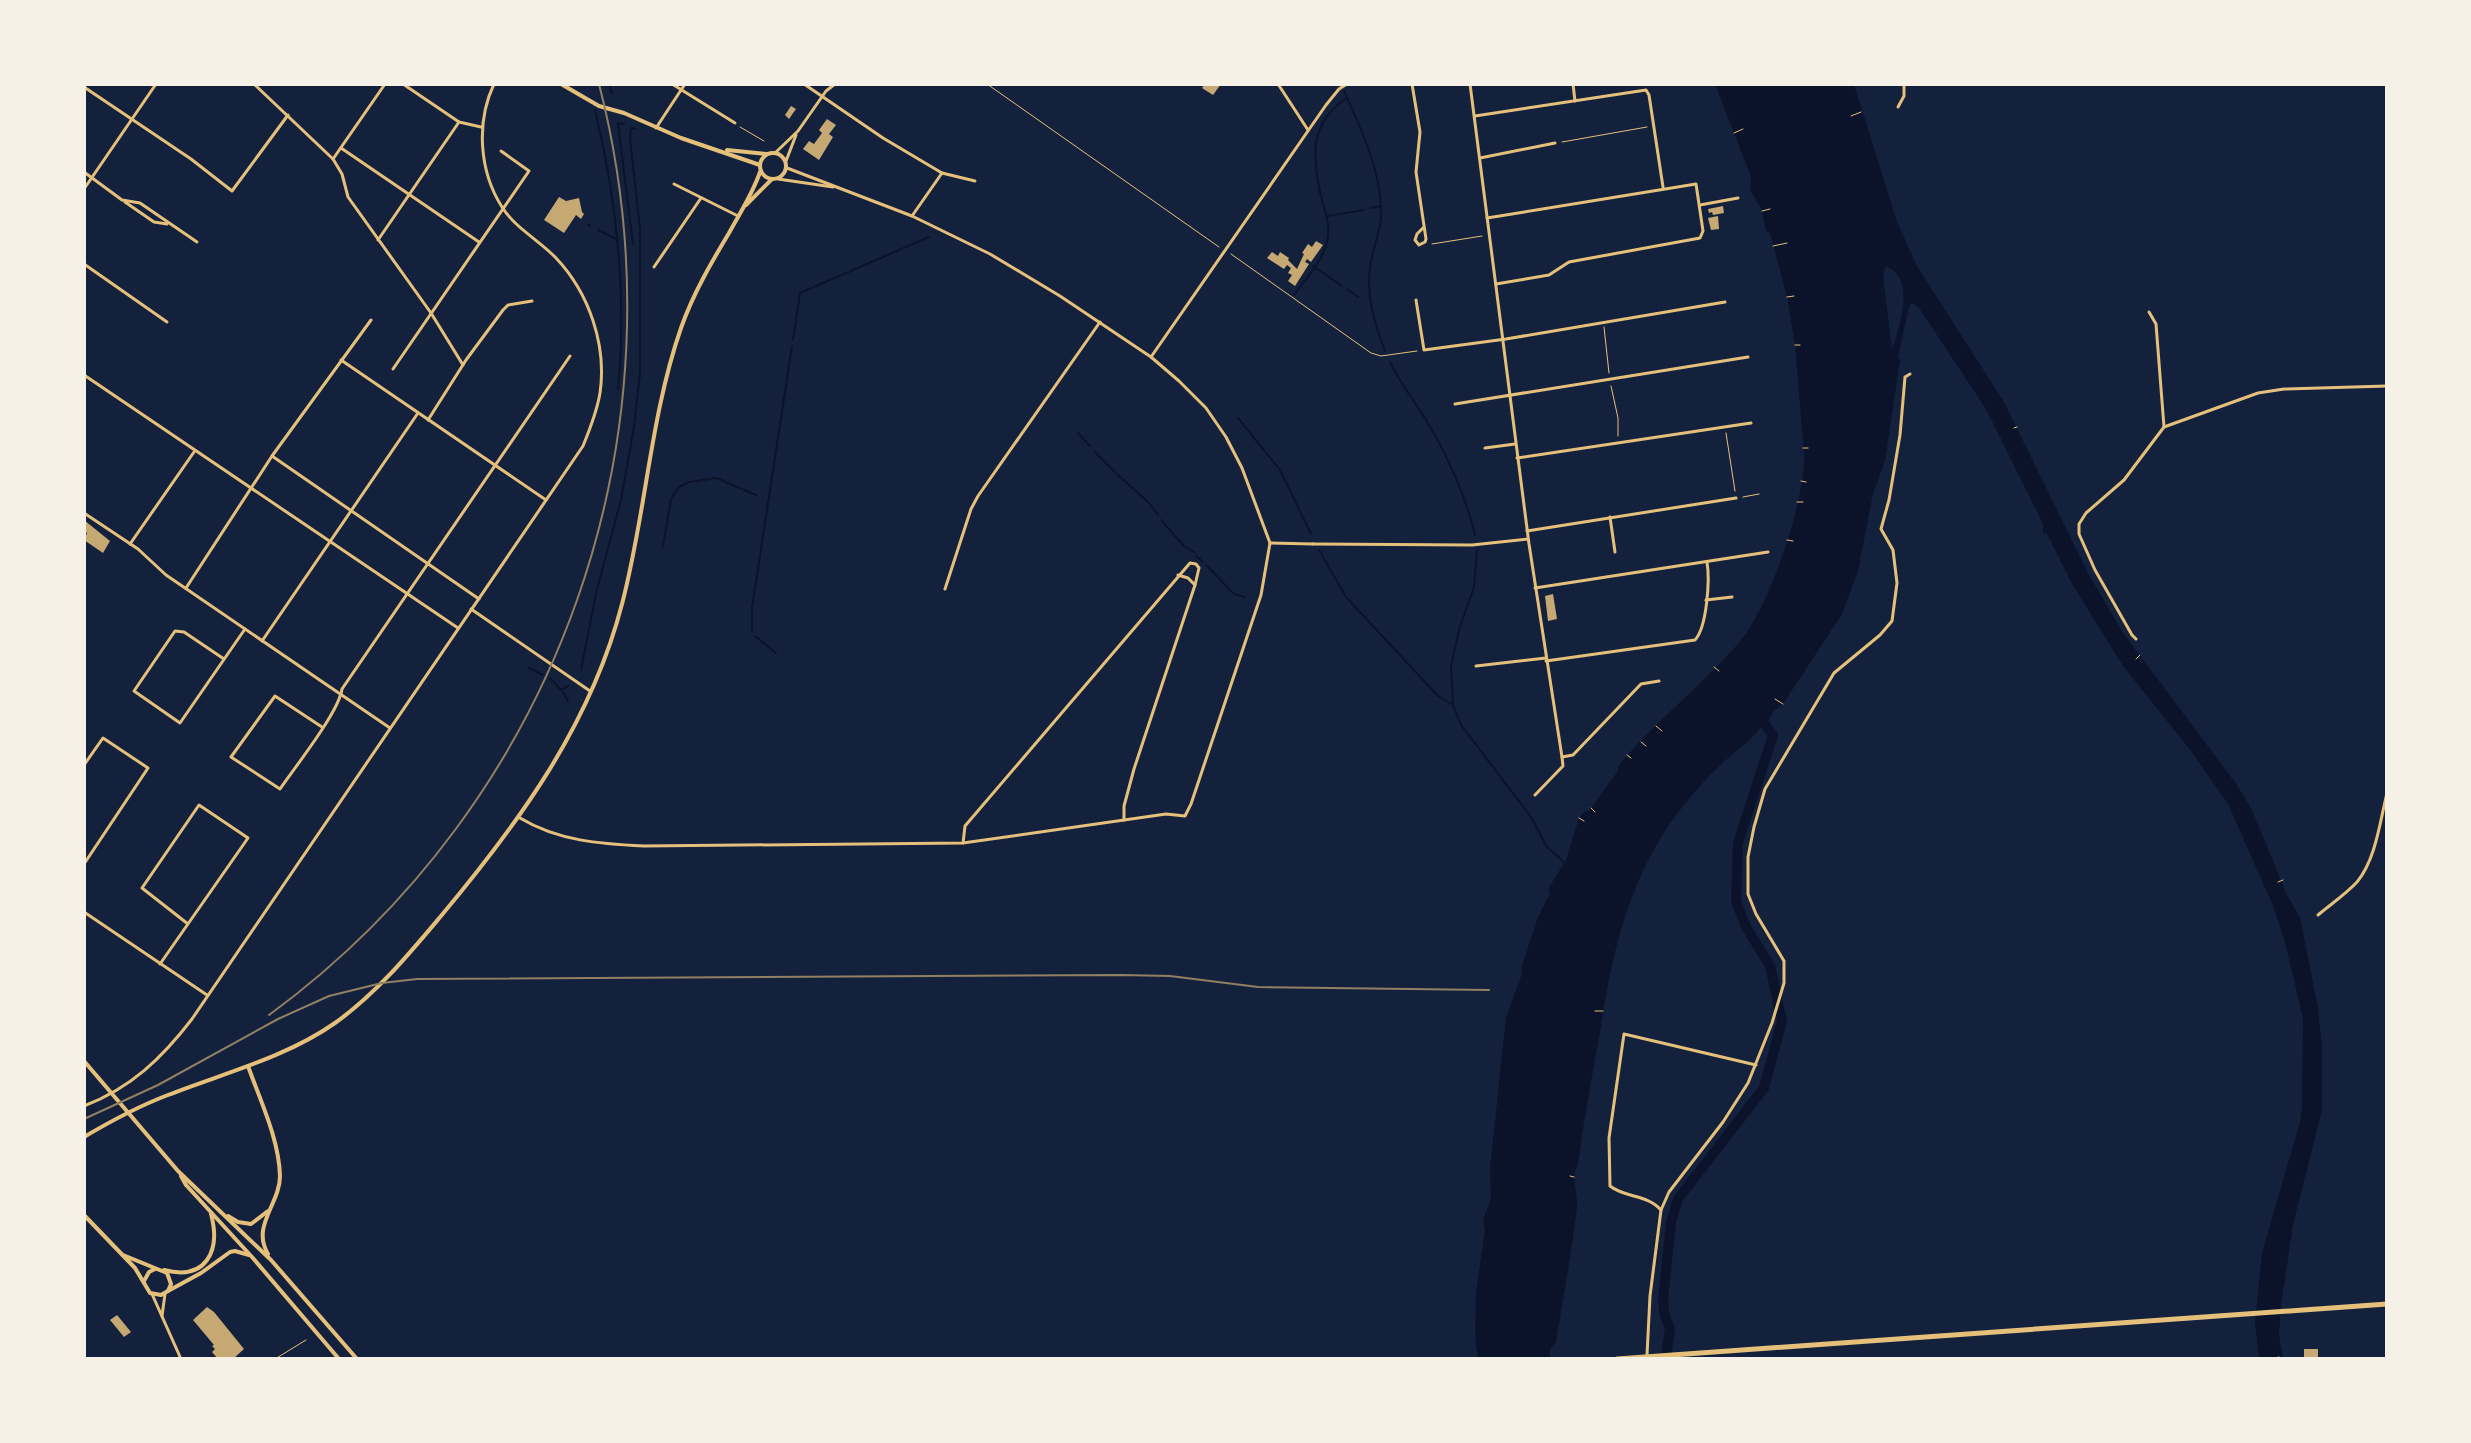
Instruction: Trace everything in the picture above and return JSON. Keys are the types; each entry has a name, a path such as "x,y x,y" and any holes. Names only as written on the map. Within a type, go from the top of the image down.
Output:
{"highway":[{"path":"1617,1359 2387,1304"}],"main road":[{"path":"561,84 589,101 760,165"},
{"path":"713,148 775,153 786,161 787,168 778,179 771,180 742,210"},
{"path":"84,1137 152,1102 248,1066 318,1035 362,1002 421,940 520,818 551,769 608,653 638,538 664,387 682,326 706,271 742,210 760,172 760,165 768,154"},
{"path":"760,172 771,180"},
{"path":"84,1061 178,1171 271,1260 357,1359"},
{"path":"248,1066 274,1141 279,1165 278,1191 262,1238 271,1260"},
{"path":"178,1171 186,1185 339,1359"},
{"path":"218,1210 244,1224 259,1220 270,1209"},
{"path":"123,1255 161,1269 187,1272 211,1254 216,1231 211,1212"},
{"path":"84,1215 123,1255 152,1294 166,1292 201,1273 230,1252 243,1252 252,1257"},
{"path":"144,1281 149,1272 161,1269"},
{"path":"161,1269 171,1280 166,1292"}],"street":[{"path":"84,189 156,84"},
{"path":"254,84 333,159 342,174 348,197 431,313 463,365"},
{"path":"333,159 385,84"},
{"path":"403,84 459,122 481,127"},
{"path":"84,1106 118,1091 146,1071 177,1038 583,446 600,393 601,360 597,332 588,305 573,279 555,257 502,208 485,164 481,127 494,84"},
{"path":"672,84 735,123"},
{"path":"656,128 685,84"},
{"path":"804,84 883,138 942,173 975,181"},
{"path":"775,153 798,131 835,84"},
{"path":"1278,84 1308,130"},
{"path":"1151,357 1308,130 1333,96 1347,84"},
{"path":"1412,84 1420,132 1416,172 1424,227 1425,242 1419,245 1415,240 1424,227"},
{"path":"1470,84 1515,444 1563,766 1535,795"},
{"path":"1573,84 1575,101"},
{"path":"1898,107 1904,96 1904,84"},
{"path":"84,87 191,159 232,191 288,115"},
{"path":"1475,116 1646,90 1664,188"},
{"path":"378,240 459,122"},
{"path":"786,161 798,131"},
{"path":"1480,158 1555,143"},
{"path":"341,148 479,242"},
{"path":"393,369 529,171 501,151"},
{"path":"520,818 570,838 599,844 644,846 963,843 1166,814 1185,816 1261,595 1270,543 1242,468 1226,437 1198,399 1151,357 990,254 912,216 787,168"},
{"path":"84,172 154,222 170,224"},
{"path":"912,216 942,173"},
{"path":"778,179 841,188"},
{"path":"674,184 738,216"},
{"path":"1487,218 1696,184 1700,205 1703,231 1700,238 1569,262 1549,275 1496,284"},
{"path":"654,267 701,198"},
{"path":"1700,205 1738,198"},
{"path":"122,200 140,203 197,242"},
{"path":"84,264 167,322"},
{"path":"1416,300 1424,350 1725,302"},
{"path":"428,420 503,310 508,305 532,301"},
{"path":"2149,312 2156,324 2164,427"},
{"path":"186,588 272,456 371,320"},
{"path":"945,589 978,496 1100,322"},
{"path":"322,727 275,696 231,757 280,789 322,727 342,696 342,689 570,356"},
{"path":"1455,404 1748,357"},
{"path":"340,360 546,500"},
{"path":"1647,1358 1650,1296 1661,1210 1669,1192 1723,1122 1756,1065 1784,983 1781,955 1756,914 1748,894 1748,857 1765,789 1834,673 1880,635 1892,621 1896,601 1893,550 1881,529 1898,450 1905,377 1910,374"},
{"path":"84,375 458,628"},
{"path":"2136,639 2095,570 2079,534 2079,524 2086,513 2124,480 2164,427 2258,393 2284,389 2387,386"},
{"path":"262,641 418,413"},
{"path":"1517,458 1751,423"},
{"path":"1485,448 1515,444"},
{"path":"130,544 195,451"},
{"path":"272,456 479,599"},
{"path":"1527,531 1736,498"},
{"path":"84,513 130,544 166,575 390,728"},
{"path":"1610,517 1615,552"},
{"path":"1270,543 1472,545 1528,539"},
{"path":"1535,588 1768,552"},
{"path":"1476,666 1695,640 1700,635 1706,600 1707,562"},
{"path":"963,843 965,826 1178,575 1190,563 1196,564 1199,568 1195,585 1134,769 1124,806 1124,820"},
{"path":"1178,575 1188,578 1195,585"},
{"path":"1706,600 1732,597"},
{"path":"471,609 591,692"},
{"path":"224,659 184,632 175,631 134,691 180,723 245,629"},
{"path":"1562,757 1573,755 1641,684 1659,681"},
{"path":"84,765 103,738 148,768 84,864"},
{"path":"2318,915 2355,884 2363,873 2371,855 2387,793"},
{"path":"160,964 188,924 248,838 199,805 142,888 188,924"},
{"path":"84,851 90,855"},
{"path":"84,912 208,996"},
{"path":"1661,1210 1645,1199 1619,1192 1610,1186 1609,1138 1624,1034 1756,1065"},
{"path":"162,1316 166,1292"},
{"path":"152,1294 181,1359"}],"path":[{"path":"987,84 1371,353 1381,356 1424,350"},
{"path":"1851,116 1861,112"},
{"path":"735,123 764,141"},
{"path":"1555,143 1654,126"},
{"path":"1734,133 1743,129"},
{"path":"1762,211 1770,209"},
{"path":"1425,242 1432,244 1489,235"},
{"path":"1773,246 1787,243"},
{"path":"1787,297 1794,296"},
{"path":"1795,345 1800,345"},
{"path":"1725,427 1736,498 1759,494"},
{"path":"1803,448 1808,448"},
{"path":"1801,481 1806,482"},
{"path":"1797,502 1803,502"},
{"path":"1787,540 1793,541"},
{"path":"2136,659 2140,655"},
{"path":"1714,667 1719,671"},
{"path":"1775,699 1783,704"},
{"path":"1656,726 1662,731"},
{"path":"1641,742 1646,746"},
{"path":"1627,755 1631,758"},
{"path":"1591,808 1595,812"},
{"path":"1579,818 1584,821"},
{"path":"2278,882 2283,880"},
{"path":"1595,1011 1603,1011"},
{"path":"1570,1176 1574,1177"},
{"path":"275,1359 306,1340"},
{"path":"2278,1357 2283,1358"}],"water":[{"path":"1715,84 1854,84 1897,222 1917,266 2004,402 2088,573 2123,633 2237,785 2252,810 2287,895 2300,917 2318,1008 2322,1047 2322,1110 2293,1225 2281,1306 2279,1335 2283,1359 2259,1359 2255,1323 2262,1253 2302,1106 2303,1019 2274,908 2228,804 2191,751 2123,666 2071,582 2047,534 2043,533 2043,524 1986,409 1919,308 1912,303 1898,357 1885,461 1873,494 1858,571 1842,614 1766,726 1761,727 1710,775 1669,825 1633,894 1617,943 1606,994 1575,1174 1575,1223 1556,1342 1550,1350 1550,1359 1478,1359 1476,1292 1485,1230 1483,1219 1491,1199 1490,1168 1506,1017 1538,917 1550,893 1548,889 1566,860 1579,818 1589,811 1618,771 1618,766 1723,660 1750,628 1773,581 1792,526 1804,455 1795,345 1787,297 1770,233 1766,231 1762,211 1750,189 1751,177","holes":["1886,266 1901,281 1903,304 1892,350 1883,275"]}],"building":[{"path":"1205,84 1221,84 1213,95 1202,88"},
{"path":"791,106 796,109 789,119 785,115"},
{"path":"827,119 836,125 829,134 833,137 819,160 803,149 809,141 814,144"},
{"path":"559,197 566,201 579,198 584,214 581,219 576,215 564,233 544,220"},
{"path":"1723,206 1724,213 1709,213 1708,209"},
{"path":"1718,216 1719,229 1711,230 1708,218"},
{"path":"1316,241 1323,245 1311,262 1307,259 1305,262 1309,264 1295,286 1288,281 1292,275 1288,273 1291,268 1287,265 1284,269 1267,258 1272,252 1278,256 1280,252 1297,269 1308,244 1312,247"},
{"path":"84,520 110,541 103,553 84,540 87,533 84,531"},
{"path":"1553,594 1557,619 1548,621 1545,596"},
{"path":"207,1307 244,1349 233,1359 218,1359 212,1352 214,1345 193,1320"},
{"path":"117,1315 131,1332 124,1337 110,1320"},
{"path":"2304,1349 2318,1349 2318,1357 2304,1357"}],"waterway":[{"path":"610,86 612,94"},
{"path":"1344,91 1368,148 1380,192 1380,223 1371,260 1369,289 1385,351"},
{"path":"1294,295 1318,263 1327,242 1327,221 1320,194 1315,149 1320,128 1334,108 1345,99"},
{"path":"595,110 609,179 618,248 621,319 618,389"},
{"path":"624,124 618,123 633,244"},
{"path":"581,670 597,589 621,500 640,373 640,229 630,139 631,128 635,129"},
{"path":"1370,208 1380,206"},
{"path":"1327,216 1364,210"},
{"path":"598,230 618,240"},
{"path":"793,340 800,293 929,237"},
{"path":"1313,266 1342,286"},
{"path":"1347,289 1358,297"},
{"path":"752,632 752,608 792,346"},
{"path":"1390,362 1448,461 1467,506 1475,535"},
{"path":"1238,418 1280,470 1311,534"},
{"path":"1078,433 1090,446"},
{"path":"1095,452 1116,473"},
{"path":"1118,475 1158,515"},
{"path":"663,546 671,499 679,487 689,482 716,478 756,495"},
{"path":"1161,520 1184,546 1194,552"},
{"path":"1319,550 1346,597 1438,696 1453,705"},
{"path":"1477,550 1474,587 1451,666 1453,705 1461,725 1531,817 1547,847 1564,862"},
{"path":"1196,556 1203,562"},
{"path":"1206,565 1234,594 1245,597"},
{"path":"755,636 776,653"},
{"path":"529,668 543,675"},
{"path":"550,678 561,690 568,686"},
{"path":"563,692 568,701"},
{"path":"1666,1359 1670,1328 1663,1300 1671,1222 1678,1199 1764,1088 1782,1021 1770,966 1746,927 1736,901 1738,843 1773,735 1759,716"}],"railway":[{"path":"269,1015 370,928 456,829 525,719 577,600 611,476 626,347 623,215 599,84"},
{"path":"84,1119 158,1085 278,1019 329,996 382,983 417,979 1121,975 1170,976 1258,987 1489,990"}]}
